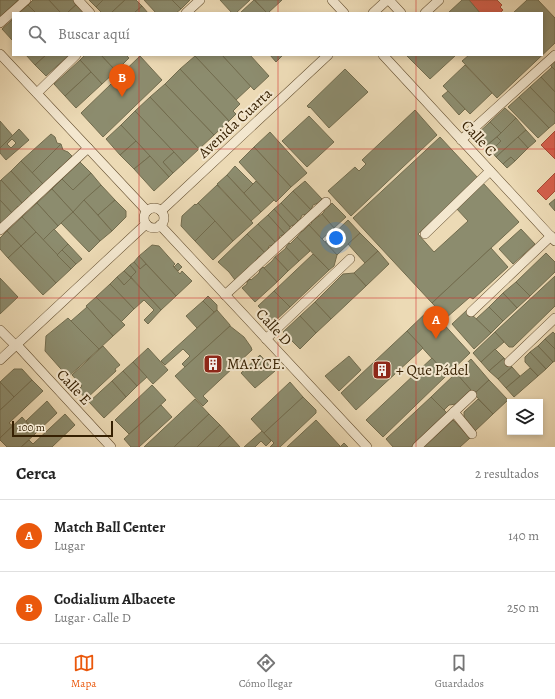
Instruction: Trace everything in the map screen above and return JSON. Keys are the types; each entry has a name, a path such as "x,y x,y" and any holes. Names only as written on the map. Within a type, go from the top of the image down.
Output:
{"street":[{"path":"12,12 26,0"},
{"path":"78,0 89,12"},
{"path":"187,12 200,0"},
{"path":"332,0 343,12"},
{"path":"374,12 388,0 400,12"},
{"path":"427,12 439,0"},
{"path":"0,23 12,12"},
{"path":"0,54 147,211"},
{"path":"462,140 555,55"},
{"path":"36,93 75,56"},
{"name":"Avenida Cuarta","path":"161,211 327,56"},
{"name":"Calle C","path":"384,56 553,239"},
{"path":"0,230 88,148"},
{"path":"425,234 490,171"},
{"path":"225,295 326,202"},
{"path":"157,208 161,211 164,219 160,225 153,228 146,224 144,215 147,211 157,208"},
{"path":"0,360 146,224"},
{"name":"Calle D","path":"160,225 368,447"},
{"path":"471,312 553,239"},
{"path":"266,339 350,259"},
{"path":"509,362 555,318"},
{"name":"Calle E","path":"0,330 16,345 111,447"},
{"path":"417,447 472,395"},
{"path":"454,412 472,434"}],"building: Comercios":[{"path":"469,0 497,0 502,5 500,7 503,10 501,12 479,12"},
{"path":"555,131 555,159 541,145"},
{"path":"555,173 555,191 546,200 537,191"}],"building: Industria":[{"path":"0,0 18,0 0,17"},
{"path":"33,0 49,0 60,12 35,12 28,5"},
{"path":"49,0 75,0 78,3 68,12 60,12"},
{"path":"89,0 103,0 96,7"},
{"path":"103,0 125,0 112,12 101,12 96,7"},
{"path":"125,0 136,0 142,6 135,12 112,12"},
{"path":"144,0 172,0 181,9 177,12 155,12"},
{"path":"172,0 190,0 181,9"},
{"path":"220,0 250,0 237,12 231,12"},
{"path":"254,0 266,12 241,12"},
{"path":"255,0 282,0 269,12 266,12"},
{"path":"462,0 469,0 479,12 449,12"},
{"path":"527,0 538,0 555,18 555,43 543,54 543,12 514,12"},
{"path":"78,3 86,12 68,12"},
{"path":"28,5 35,12 20,12"},
{"path":"142,6 147,12 135,12"},
{"path":"12,20 12,40 2,29"},
{"path":"27,56 45,56 35,65"},
{"path":"45,56 68,56 46,76 35,65"},
{"path":"84,56 102,56 116,71 102,84 80,60"},
{"path":"102,56 127,56 129,58 116,71"},
{"path":"140,56 162,80 103,137 81,113"},
{"path":"195,56 223,56 251,86 236,100"},
{"path":"195,56 240,104 233,111 236,114 229,121 180,69"},
{"path":"223,56 251,56 269,76 254,90"},
{"path":"271,56 282,56 276,62"},
{"path":"407,56 455,56 430,79"},
{"path":"468,56 541,56 497,98 462,61"},
{"path":"80,60 91,72 65,96 54,84"},
{"path":"555,61 555,70 550,65"},
{"path":"465,65 492,93 470,114 443,86"},
{"path":"552,67 555,70 555,92 541,77"},
{"path":"180,69 229,121 214,135 165,84"},
{"path":"345,69 368,92 329,128 310,107 309,108 307,106"},
{"path":"91,72 102,84 76,108 65,96"},
{"path":"541,77 555,92 555,113 530,87"},
{"path":"165,84 214,135 199,149 150,97"},
{"path":"530,87 555,113 555,123 549,128 519,97"},
{"path":"448,91 465,109 459,115 442,96"},
{"path":"150,97 199,149 184,163 135,111"},
{"path":"519,97 549,128 538,138 508,107"},
{"path":"505,108 516,118 501,133 490,122"},
{"path":"415,110 437,135 351,216 328,191 355,167 359,171 366,164 362,160"},
{"path":"135,111 174,152 163,162 173,173 169,177 121,125"},
{"path":"309,116 334,142 307,167 282,141"},
{"path":"516,118 526,130 496,157 491,151 501,141 497,137"},
{"path":"0,121 13,136 0,148"},
{"path":"490,122 501,133 486,146 476,135"},
{"path":"121,125 136,141 120,155 106,139"},
{"path":"19,129 29,140 6,160 0,153 0,148","holes":["12,139 16,143 11,148 7,144"]},
{"path":"526,130 536,141 528,148 518,137"},
{"path":"270,132 307,173 291,187 254,147"},
{"path":"51,134 55,137 57,143 61,144 32,173 21,161"},
{"path":"440,137 478,178 418,234 434,252 468,221 456,208 483,183 519,222 432,303 353,218"},
{"path":"497,137 501,141 491,151 486,146"},
{"path":"518,137 528,148 515,161 511,157 503,164 496,157"},
{"path":"136,141 150,156 134,169 120,155"},
{"path":"61,144 63,150 72,156 54,173 51,178 50,177 43,184 32,173"},
{"path":"254,147 291,187 276,202 239,162"},
{"path":"174,152 184,163 173,173 163,162"},
{"path":"150,156 169,177 154,191 134,169"},
{"path":"511,157 515,161 507,168 503,164"},
{"path":"21,161 43,184 32,194 11,171"},
{"path":"80,162 91,173 73,190 62,179"},
{"path":"235,166 253,184 244,193 227,175"},
{"path":"11,171 32,194 22,203 1,180"},
{"path":"91,173 101,185 73,212 52,189 62,179 73,190"},
{"path":"227,175 261,212 251,221 217,184"},
{"path":"1,180 22,203 12,213 0,200"},
{"path":"256,181 274,200 261,212 244,193"},
{"path":"305,181 322,199 313,205 311,210 293,191"},
{"path":"101,185 115,200 98,215 84,200"},
{"path":"217,185 253,223 233,241 198,203"},
{"path":"52,189 73,212 58,226 37,203"},
{"path":"293,191 311,210 307,214 302,215 299,222 281,203"},
{"path":"555,199 555,211 549,204"},
{"path":"0,200 12,213 1,223 0,222"},
{"path":"84,200 112,231 100,241 73,212"},
{"path":"115,200 126,211 126,217 112,231 98,215"},
{"path":"37,203 58,226 43,240 22,217"},
{"path":"198,203 215,221 195,241 181,226 182,216"},
{"path":"281,203 299,222 290,227 274,209"},
{"path":"332,203 346,217 334,228 322,214 324,209"},
{"path":"274,209 290,227 289,231 285,234 268,215"},
{"path":"73,212 100,241 89,252 61,223"},
{"path":"322,214 334,228 322,239 309,225"},
{"path":"268,215 285,234 280,236 276,243 258,224"},
{"path":"22,217 36,232 21,246 7,231"},
{"path":"348,220 360,233 337,255 325,242"},
{"path":"215,221 233,241 213,260 195,241"},
{"path":"258,224 276,243 269,246 267,252 265,253 247,234"},
{"path":"309,225 337,255 334,266 329,270 297,237"},
{"path":"54,229 68,244 57,255 43,240"},
{"path":"521,229 535,244 513,264 499,249"},
{"path":"7,231 21,246 8,258 0,249 0,238"},
{"path":"36,232 71,269 56,283 21,246"},
{"path":"360,233 378,251 365,263 348,244"},
{"path":"247,234 265,253 258,257 252,266 247,268 244,273 235,280 218,262"},
{"path":"297,237 310,251 299,261 286,247"},
{"path":"68,244 82,259 76,264 62,250"},
{"path":"152,245 159,246 175,264 173,266 180,274 182,271 192,281 176,296 139,256"},
{"path":"21,246 56,283 43,295 8,258"},
{"path":"286,247 299,261 288,271 275,257"},
{"path":"491,248 508,267 473,299 470,297 446,318 432,303"},
{"path":"62,250 76,264 71,269 57,255"},
{"path":"378,251 389,264 366,286 354,273"},
{"path":"546,253 555,262 555,272 530,296 516,282"},
{"path":"313,254 329,270 290,307 274,291"},
{"path":"139,256 146,264 140,269 134,262"},
{"path":"275,257 288,271 277,282 264,268"},
{"path":"134,262 140,269 146,264 176,296 161,310 131,277 136,272 130,265"},
{"path":"178,263 182,267 178,271 174,267"},
{"path":"130,265 136,272 131,277 124,271"},
{"path":"263,267 277,282 255,302 242,288 250,279 251,280 259,273"},
{"path":"124,271 131,278 124,285 117,277"},
{"path":"354,273 366,286 331,319 315,302 343,274"},
{"path":"555,276 555,306 513,347 509,347 495,332"},
{"path":"117,277 124,285 131,278 161,310 148,324 144,320 154,310 144,300 134,309 110,284"},
{"path":"0,278 18,297 0,314"},
{"path":"516,282 530,296 517,308 503,293"},
{"path":"110,284 134,309 121,322 96,297"},
{"path":"274,291 290,307 274,322 258,306"},
{"path":"503,293 517,308 503,321 489,307"},
{"path":"208,296 217,305 217,310 214,312 203,301"},
{"path":"96,297 125,325 113,336 86,306"},
{"path":"203,301 214,312 197,328 186,316"},
{"path":"315,302 331,319 316,333 300,316"},
{"path":"87,307 113,336 99,349 71,321"},
{"path":"489,307 503,321 491,333 476,319"},
{"path":"430,309 470,353 447,375 407,331"},
{"path":"217,310 230,326 185,367 182,364 190,356 183,349 165,365 161,361"},
{"path":"467,310 491,333 474,349 452,324"},
{"path":"300,316 316,333 300,349 283,332"},
{"path":"68,318 99,349 68,377 45,351 46,336"},
{"name":"MA.Y.CE.","path":"230,326 244,337 252,350 203,396 208,401 203,406 175,376"},
{"name":"+ Que Pádel","path":"407,331 423,348 356,410 341,393"},
{"path":"495,332 504,342 481,362 473,353"},
{"path":"553,332 555,334 555,349 545,339"},
{"path":"545,339 555,349 555,361 553,362 538,346"},
{"path":"103,346 120,365 115,369 116,371 86,399 78,390 82,386 72,375"},
{"path":"538,346 553,362 546,369 530,352"},
{"path":"148,348 168,370 153,384 133,362"},
{"path":"495,349 504,358 489,371 481,362"},
{"path":"530,352 546,369 538,376 525,362 525,357"},
{"path":"260,355 275,371 255,388 241,373"},
{"path":"349,356 361,370 339,391 325,376"},
{"name":"+ Que Pádel","path":"432,358 447,375 383,437 366,420"},
{"path":"504,358 512,367 498,379 489,371"},
{"path":"471,359 489,380 474,394 456,373"},
{"path":"133,362 147,377 137,386 123,371"},
{"path":"512,367 520,376 506,388 498,379"},
{"path":"530,368 538,376 514,397 506,388"},
{"path":"14,369 22,369 32,380 14,397 0,382"},
{"path":"123,371 137,386 126,397 112,381"},
{"path":"456,373 471,390 456,404 449,405 444,410 431,397"},
{"path":"32,380 43,391 9,423 13,426 0,438 0,410"},
{"path":"489,380 507,399 507,401 493,414 474,394"},
{"path":"112,381 126,397 104,418 89,402"},
{"path":"0,382 14,397 0,410"},
{"path":"290,382 303,397 264,433 251,419"},
{"path":"152,385 166,400 129,434 115,420"},
{"path":"303,397 316,410 316,413 280,447 270,447 274,443 264,433"},
{"path":"431,397 447,413 411,447 393,447 386,439"},
{"path":"195,399 209,414 174,447 144,447"},
{"path":"478,399 493,414 475,431 464,419 464,412"},
{"path":"47,401 57,413 36,433 26,421"},
{"path":"161,405 172,417 139,447 131,447 124,439"},
{"path":"65,414 75,425 52,447 21,447 29,440 33,444"},
{"path":"209,414 220,425 197,447 174,447"},
{"path":"22,417 36,433 21,447 7,447 0,440 0,438"},
{"path":"316,420 340,446 339,447 287,447"},
{"path":"453,420 470,438 460,447 424,447"},
{"path":"220,425 230,436 218,447 197,447"},
{"path":"262,431 271,441 266,446 261,441 255,447 244,447"},
{"path":"230,436 240,447 218,447"},
{"path":"344,443 348,447 340,447"}],"place":[{"name":"Codialium Albacete","path":"122,97"},
{"name":"Match Ball Center","path":"436,339"},
{"name":"MA.Y.CE.","path":"213,364"},
{"name":"+ Que Pádel","path":"382,370"}]}
